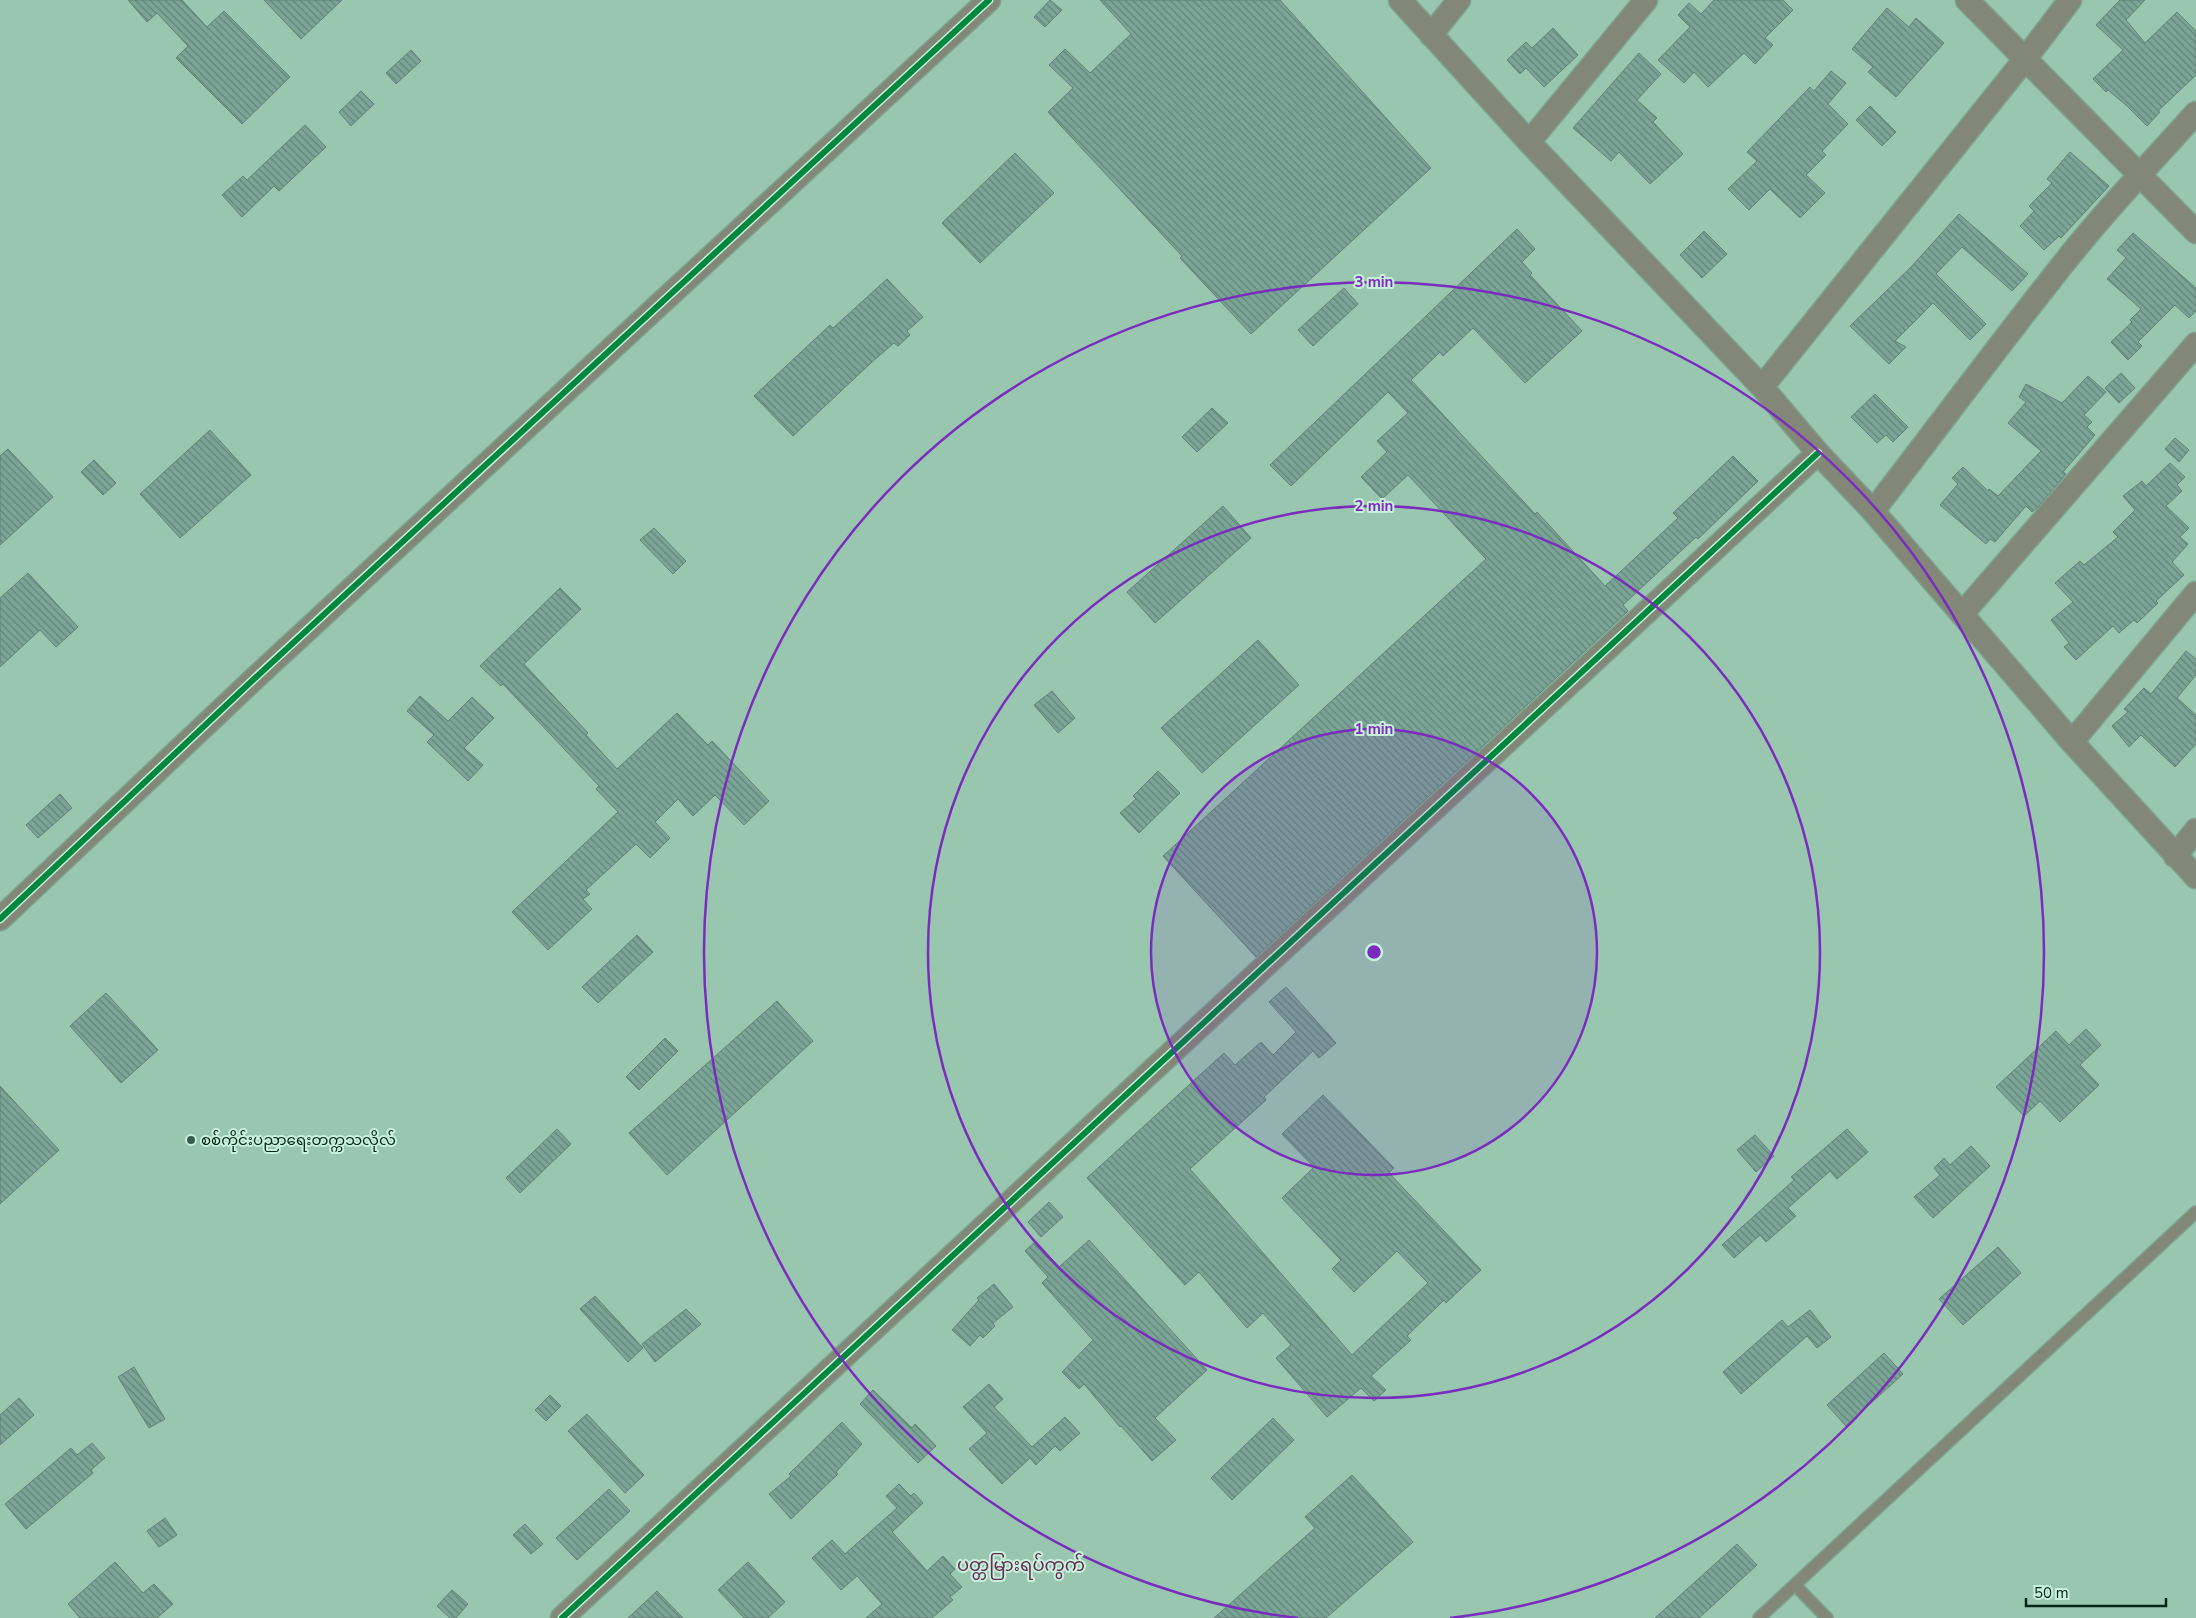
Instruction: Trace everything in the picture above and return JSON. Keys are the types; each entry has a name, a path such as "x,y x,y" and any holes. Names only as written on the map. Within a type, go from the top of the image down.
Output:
{"street":[{"path":"0,919 254,679 990,0"},
{"path":"1400,0 1529,142 1762,387 1818,453 1873,511 2072,742 2196,878"},
{"path":"1431,35 1459,0"},
{"path":"1529,142 1646,0"},
{"path":"1968,0 2196,232"},
{"path":"1762,387 2026,58 2070,0"},
{"path":"1873,511 2050,280 2140,174 2196,112"},
{"path":"1962,614 2196,344"},
{"path":"562,1618 1818,453"},
{"path":"2072,742 2196,593"},
{"path":"2175,856 2196,830"}],"lane":[{"path":"1759,1618 2196,1212"},
{"path":"1796,1585 1827,1618"}],"building":[{"path":"128,0 182,0 207,27 224,11 290,77 242,124 176,58 188,46 157,13 147,22"},
{"path":"264,0 342,0 301,39"},
{"path":"1050,0 1062,10 1045,27 1034,17"},
{"path":"1100,0 1280,0 1431,168 1251,334 1180,258 1182,256 1048,112 1073,88 1049,65 1065,49 1090,73 1131,34"},
{"path":"1714,0 1783,0 1793,10 1765,38 1773,45 1755,64 1744,53 1708,87 1694,72 1684,83 1658,60 1690,27 1678,15 1689,3 1701,14"},
{"path":"2120,0 2145,0 2126,20 2145,43 2177,12 2196,31 2196,75 2158,111 2160,112 2147,126 2127,106 2108,90 2106,92 2093,79 2123,50 2096,25"},
{"path":"1887,8 1909,27 1916,18 1944,43 1896,97 1868,72 1873,67 1852,49"},
{"path":"1553,28 1578,55 1544,87 1526,68 1520,74 1507,60 1526,42 1532,48"},
{"path":"411,50 421,61 396,84 386,73"},
{"path":"1639,53 1661,74 1637,100 1657,118 1653,122 1683,154 1650,184 1619,152 1611,161 1573,128"},
{"path":"1831,71 1846,83 1828,104 1848,124 1822,151 1826,155 1806,175 1825,193 1800,218 1770,189 1749,210 1728,189 1757,161 1747,152 1810,87 1814,91"},
{"path":"361,91 374,104 351,126 339,112"},
{"path":"1870,106 1896,132 1882,146 1856,120"},
{"path":"305,125 326,147 279,191 274,186 242,217 222,195 243,176 247,180"},
{"path":"2070,152 2109,186 2061,238 2059,236 2044,250 2020,226 2034,211 2029,206 2052,183 2047,179"},
{"path":"1015,153 1054,193 980,263 942,223"},
{"path":"1959,214 2028,274 2012,291 1962,247 1936,274 1986,324 1970,340 1933,303 1895,341 1906,347 1889,364 1850,326 1911,267"},
{"path":"1517,229 1535,249 1522,262 1532,273 1530,275 1582,331 1525,383 1473,328 1443,356 1440,352 1411,380 1535,514 1537,512 1605,586 1678,518 1673,513 1733,456 1758,481 1698,539 1696,537 1623,605 1628,611 1256,957 1163,856 1486,559 1408,475 1382,499 1361,477 1387,452 1377,441 1408,413 1388,392 1291,486 1270,465"},
{"path":"1704,231 1727,254 1702,278 1680,255"},
{"path":"2133,233 2196,288 2196,311 2189,318 2175,305 2138,342 2142,346 2128,360 2111,342 2132,322 2130,320 2141,309 2107,279 2126,258 2117,250"},
{"path":"887,279 923,317 907,331 910,335 898,346 894,343 793,436 754,396 830,325 833,328"},
{"path":"1344,288 1358,304 1313,346 1298,330"},
{"path":"2121,373 2135,388 2119,403 2105,388"},
{"path":"2088,376 2106,392 2084,415 2092,422 2087,427 2095,435 2063,472 2066,474 2039,506 2032,512 2026,506 1995,542 1990,539 1986,544 1940,505 1958,484 1952,478 1963,467 1988,491 1989,489 1998,496 2041,451 2008,423 2026,402 2019,397 2026,384 2062,403"},
{"path":"1875,394 1908,427 1893,442 1886,435 1877,443 1851,417"},
{"path":"1212,408 1228,423 1197,452 1182,437"},
{"path":"210,430 251,475 180,538 140,494"},
{"path":"2175,438 2189,450 2179,462 2165,449"},
{"path":"8,449 53,497 0,545 0,456"},
{"path":"94,460 116,483 103,495 81,472"},
{"path":"2170,463 2185,477 2177,485 2182,491 2166,506 2189,528 2180,537 2188,544 2172,562 2184,575 2156,601 2158,603 2137,623 2134,620 2119,633 2113,626 2076,660 2064,647 2069,643 2051,620 2073,602 2055,583 2080,561 2084,565 2118,537 2113,532 2135,510 2123,496 2142,481 2146,486"},
{"path":"1223,506 1251,538 1155,623 1127,592"},
{"path":"654,528 686,561 673,574 640,540"},
{"path":"28,573 78,627 56,647 40,630 0,667 0,598"},
{"path":"560,588 581,609 524,664 588,733 586,735 617,769 677,713 708,745 712,741 769,801 744,825 715,795 693,816 678,799 655,822 670,838 650,858 636,844 586,890 590,894 583,899 592,909 548,950 512,912 618,812 596,789 599,786 503,684 501,686 480,666"},
{"path":"1258,640 1299,685 1202,773 1161,728"},
{"path":"2186,651 2196,659 2196,675 2177,698 2196,715 2196,744 2175,767 2141,735 2129,747 2112,726 2128,712 2124,709 2144,688 2151,694"},
{"path":"1052,691 1075,718 1058,733 1034,705"},
{"path":"420,696 448,721 472,697 494,718 464,748 483,765 468,781 427,742 434,735 407,711"},
{"path":"1158,771 1180,793 1139,833 1120,813 1136,799 1133,796"},
{"path":"60,794 72,808 38,838 26,825"},
{"path":"637,935 653,952 598,1003 582,987"},
{"path":"1286,987 1336,1043 1319,1058 1313,1051 1264,1097 1266,1100 1190,1169 1352,1355 1428,1283 1397,1251 1354,1292 1332,1269 1341,1260 1282,1198 1314,1167 1282,1134 1323,1095 1394,1168 1389,1173 1481,1270 1446,1303 1444,1300 1407,1336 1411,1340 1371,1376 1386,1390 1374,1401 1361,1388 1327,1417 1276,1358 1291,1345 1263,1313 1247,1328 1199,1272 1185,1285 1087,1178 1224,1053 1235,1065 1261,1042 1273,1055 1296,1032 1269,1002"},
{"path":"106,993 158,1050 121,1083 70,1026"},
{"path":"777,1001 813,1041 667,1175 629,1133"},
{"path":"2086,1029 2101,1045 2080,1065 2099,1085 2060,1122 2040,1101 2024,1116 1996,1087 2056,1031 2069,1045"},
{"path":"665,1038 678,1051 639,1090 626,1077"},
{"path":"0,1086 59,1150 0,1204"},
{"path":"557,1129 571,1144 520,1193 506,1178"},
{"path":"1847,1129 1868,1152 1837,1179 1830,1171 1788,1208 1796,1216 1766,1242 1760,1235 1734,1258 1722,1245 1794,1180 1791,1177"},
{"path":"1755,1135 1774,1156 1756,1172 1737,1150"},
{"path":"1971,1146 1990,1166 1933,1218 1914,1197 1940,1175 1934,1168 1944,1158 1950,1165"},
{"path":"1049,1202 1063,1217 1041,1237 1028,1222"},
{"path":"1089,1240 1207,1370 1155,1418 1176,1440 1152,1461 1084,1384 1079,1389 1062,1372 1093,1340 1042,1283 1048,1277 1025,1251 1036,1241 1059,1267"},
{"path":"1998,1247 2021,1273 1963,1325 1939,1299"},
{"path":"994,1284 1013,1307 993,1323 995,1326 983,1338 980,1335 970,1346 952,1330 979,1300 977,1298"},
{"path":"595,1296 643,1348 628,1362 580,1309"},
{"path":"686,1309 701,1324 655,1362 642,1344"},
{"path":"1810,1310 1831,1337 1817,1348 1807,1336 1741,1394 1723,1372 1782,1320 1788,1327"},
{"path":"1884,1353 1903,1374 1846,1426 1827,1405"},
{"path":"134,1367 165,1419 149,1428 118,1377"},
{"path":"989,1384 1003,1399 994,1407 1032,1447 1065,1417 1080,1433 1060,1451 1055,1446 1036,1465 1030,1458 1002,1484 969,1449 987,1433 963,1407"},
{"path":"873,1390 912,1428 915,1424 936,1446 918,1463 860,1404"},
{"path":"550,1395 561,1406 546,1421 535,1410"},
{"path":"19,1398 34,1415 0,1445 0,1415"},
{"path":"587,1414 644,1475 625,1493 568,1431"},
{"path":"1273,1418 1294,1440 1232,1500 1211,1478"},
{"path":"842,1422 862,1444 836,1472 838,1474 791,1519 769,1494 791,1476 789,1474"},
{"path":"92,1443 105,1458 91,1470 93,1473 26,1529 5,1504 71,1448 77,1455"},
{"path":"1352,1475 1413,1542 1326,1618 1214,1618 1315,1528 1305,1517"},
{"path":"899,1484 911,1496 914,1493 923,1503 892,1532 927,1571 943,1556 955,1569 950,1574 962,1587 950,1597 953,1600 932,1618 866,1618 882,1604 857,1576 841,1590 812,1558 832,1540 845,1554 897,1508 886,1496"},
{"path":"609,1489 630,1511 577,1560 556,1538"},
{"path":"165,1518 177,1535 159,1547 147,1531"},
{"path":"525,1524 543,1544 531,1554 513,1535"},
{"path":"1737,1544 1757,1565 1699,1618 1655,1618"},
{"path":"115,1562 143,1593 154,1584 173,1604 157,1618 80,1618 68,1604"},
{"path":"748,1562 785,1602 768,1618 744,1618 718,1590"},
{"path":"452,1590 468,1604 456,1618 450,1618 437,1606"},
{"path":"657,1591 683,1618 628,1618"}],"cycle path":[{"path":"0,919 254,679 989,0"},
{"path":"562,1618 1818,453"}],"place":[{"name":"စစ်ကိုင်းပညာရေးတက္ကသလိုလ်","path":"191,1140"}],"district":[{"name":"ပတ္တမြားရပ်ကွက်","path":"1021,1565"}]}
